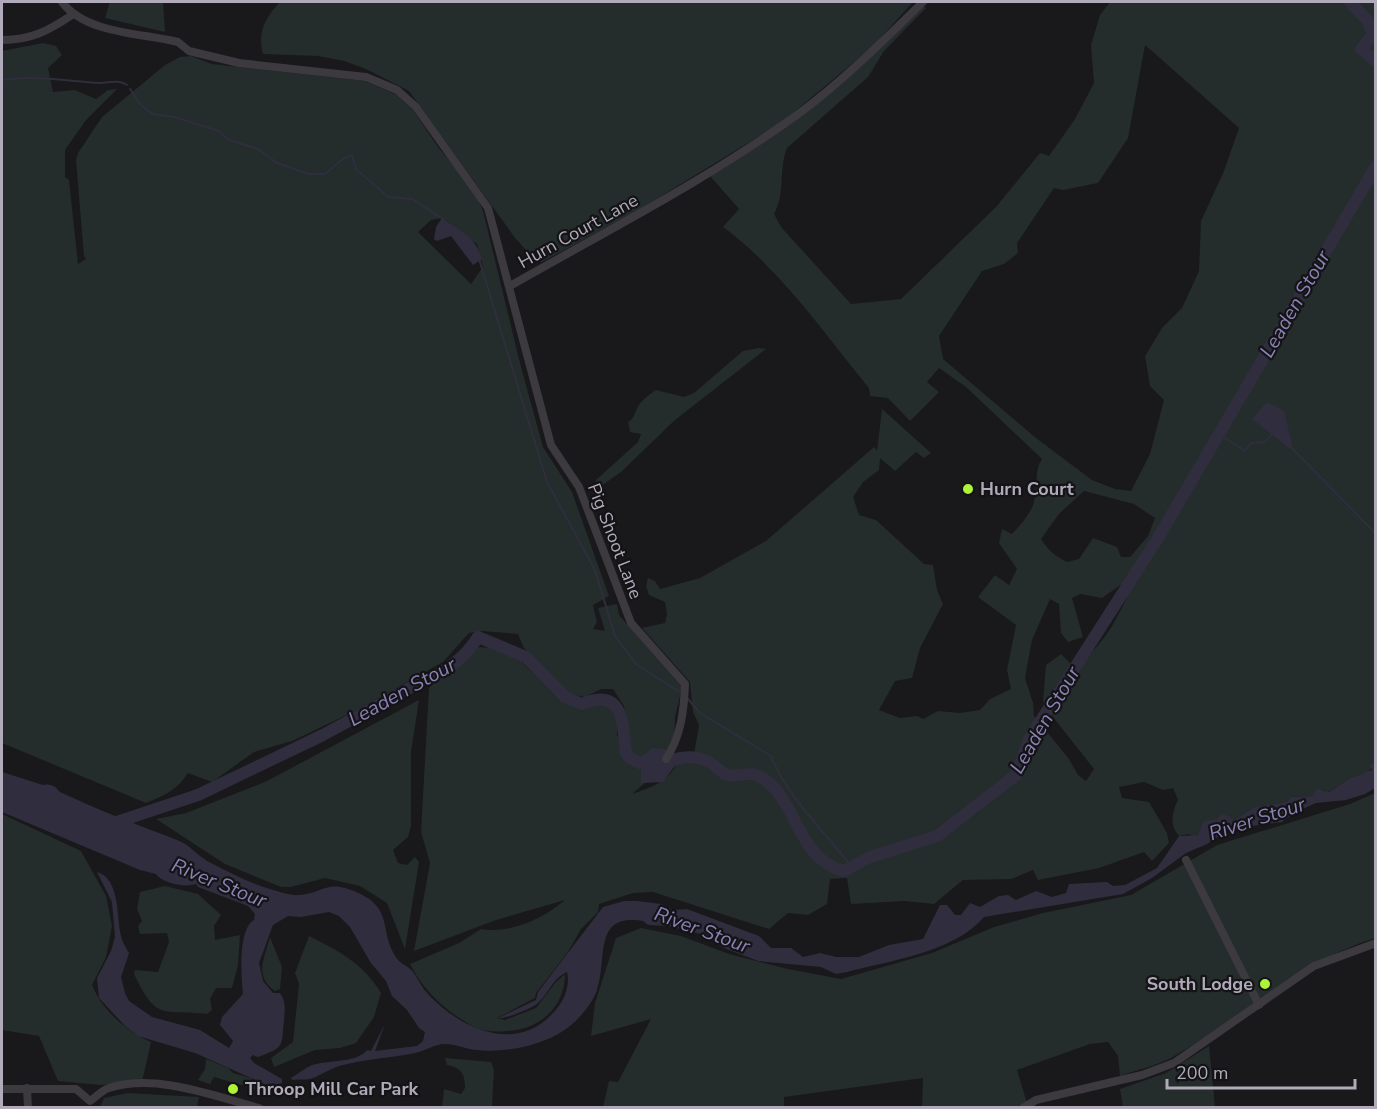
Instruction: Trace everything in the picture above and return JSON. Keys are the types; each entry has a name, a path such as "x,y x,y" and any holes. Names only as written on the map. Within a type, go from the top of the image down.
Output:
{"street":[{"path":"2,40 29,39 48,32 72,15 62,2"},
{"name":"Hurn Court Lane","path":"72,15 106,28 178,42 189,51 201,55 239,63 366,77 397,90 416,107 480,193 488,208 510,286 635,217 801,112 861,63 923,2"},
{"name":"Pig Shoot Lane","path":"510,286 551,445 579,487 631,623 685,684 684,713 674,747 666,759"},
{"path":"1186,860 1259,1005"},
{"path":"1023,1107 1036,1100 1142,1075 1174,1063 1314,966 1348,951 1376,943"},
{"path":"2,1089 75,1089 89,1104 109,1088 145,1085 193,1088 259,1107"},
{"path":"27,1088 28,1107"}],"shaded area":[{"path":"110,2 163,2 165,32 105,18"},
{"path":"280,2 913,2 873,46 781,123 635,212 542,262 536,261 515,238 409,91 366,69 344,61 318,56 263,54 262,32 270,14"},
{"path":"1110,2 1375,2 1376,762 1367,774 1360,774 1328,792 1323,790 1312,796 1291,797 1286,802 1254,807 1234,820 1203,821 1198,835 1193,836 1189,834 1179,836 1176,832 1173,814 1178,800 1173,788 1163,790 1144,782 1119,787 1122,798 1149,802 1167,833 1169,843 1152,861 1144,852 1099,868 1038,880 1033,870 1011,879 963,880 934,904 905,901 851,904 847,878 830,879 827,904 808,915 788,913 769,929 653,892 633,893 599,904 598,912 581,929 568,952 536,993 535,998 497,1018 505,1020 536,1008 565,974 560,997 548,1015 518,1030 494,1031 474,1027 446,1008 429,992 410,964 459,943 481,929 503,929 525,924 547,913 565,900 496,920 414,951 430,863 421,832 429,688 433,682 478,647 494,648 519,659 555,695 582,707 597,702 610,704 617,715 617,736 628,742 624,706 613,689 601,689 585,697 565,693 524,648 518,634 482,631 469,633 443,662 353,712 292,741 254,752 212,782 188,773 170,791 146,803 2,743 2,51 43,43 56,46 62,55 48,68 53,92 75,90 96,99 108,90 117,89 86,120 65,150 65,177 69,180 78,264 86,259 76,160 78,153 102,117 165,65 180,57 191,56 212,64 364,81 395,94 413,110 438,147 474,190 483,211 543,447 572,492 609,596 593,605 597,622 593,629 605,631 598,608 617,604 619,615 682,687 675,717 674,747 646,782 632,794 661,782 672,771 678,757 694,754 699,725 693,712 690,682 642,628 665,623 667,614 665,602 649,595 646,586 648,578 655,581 660,589 700,578 766,541 874,447 877,451 882,409 931,453 924,458 916,452 895,471 880,458 879,470 863,482 853,497 859,515 876,520 924,564 933,565 937,590 943,604 920,648 912,678 895,681 879,710 900,718 917,716 923,719 938,711 960,713 980,710 990,699 1011,689 1007,670 1016,625 978,597 995,575 1009,585 1017,569 999,543 1002,529 1012,534 1029,513 1034,502 1037,473 1042,459 966,387 939,368 927,382 939,392 910,421 888,398 870,396 869,388 783,282 723,227 739,209 710,176 833,90 862,66 923,6 926,8 884,51 868,77 787,148 784,156 780,198 774,214 781,227 851,304 901,299 996,207 1040,153 1049,156 1075,119 1094,83 1091,45 1100,15","holes":["1145,45 1239,128 1224,171 1201,221 1199,271 1182,308 1162,328 1145,356 1150,386 1164,400 1150,454 1131,491 1115,489 1092,480 1036,438 943,359 939,336 982,271 1004,264 1018,253 1017,243 1054,188 1063,190 1098,183 1128,138","442,218 477,244 483,267 471,284 418,232 431,220","1084,491 1134,504 1155,518 1148,536 1130,557 1121,557 1117,547 1093,538 1079,559 1067,562 1052,553 1041,539 1059,514","1122,584 1132,587 1109,631 1085,659 1074,667 1061,654 1046,665 1043,701 1094,769 1086,781 1078,775 1069,759 1034,716 1033,703 1025,678 1032,640 1050,599 1059,604 1061,633 1068,642 1083,637 1072,598 1080,594 1102,598"]},
{"path":"766,349 675,420 621,472 597,489 596,480 638,442 641,434 630,432 628,422 647,397 656,390 684,397 694,393 743,351"},
{"path":"419,700 411,752 411,826 408,837 393,850 398,863 407,865 415,857 419,862 405,949 387,903 360,886 325,878 291,887 281,887 225,864 156,819 186,813 265,782"},
{"path":"1375,793 1375,938 1346,949 1294,976 1165,1061 1120,1076 1118,1056 1108,1042 1090,1044 1017,1070 1027,1103 1019,1107 922,1107 923,1078 784,1097 784,1107 603,1107 609,1081 618,1082 651,1019 591,1036 595,1003 616,938 641,928 681,936 729,954 841,979 932,953 994,927 1043,913 1131,895 1217,845 1350,804"},
{"path":"2,814 81,851 106,896 112,926 106,957 92,985 102,1003 116,1019 151,1042 142,1082 100,1085 58,1081 39,1036 2,1030"},
{"path":"165,886 198,894 221,915 214,926 215,940 240,935 238,965 232,988 216,988 210,999 212,1010 207,1014 162,1010 149,1000 134,974 135,970 158,972 169,942 167,933 140,934 138,926 142,921 137,909 140,892"},
{"path":"309,936 358,966 381,993 374,1017 356,1043 340,1048 315,1050 274,1067 271,1058 293,1042 299,984 295,973"},
{"path":"270,937 282,967 280,989 275,991 268,985 262,973"},
{"path":"1209,1046 1215,1107 1123,1107 1120,1089 1166,1073"},
{"path":"445,1058 491,1062 494,1070 492,1107 442,1107 444,1089 461,1094 465,1088 461,1072 447,1065"},
{"path":"206,1059 228,1068 233,1073 251,1078 256,1084 255,1089 214,1077 210,1084 198,1080 205,1069"},
{"path":"128,1093 199,1097 197,1107 100,1107 104,1098"}],"water":[{"path":"442,218 471,239 482,259 473,265 451,236 437,241 434,239 436,227"},
{"path":"1267,402 1284,411 1292,444 1289,448 1252,419"},
{"path":"652,748 663,749 678,757 677,763 663,782 641,783 641,757"},
{"name":"River Stour","path":"1374,762 1375,788 1365,794 1346,800 1316,803 1294,813 1282,822 1230,829 1207,844 1186,853 1152,878 1123,894 984,917 956,939 939,947 902,959 847,972 836,974 821,967 758,961 724,948 701,934 668,926 648,925 643,921 627,920 616,924 609,931 605,940 600,978 591,1002 573,1023 544,1041 522,1047 488,1051 441,1044 415,1053 339,1066 308,1079 292,1080 291,1078 312,1065 349,1059 367,1050 371,1051 385,1024 375,1051 417,1046 423,1041 425,1032 392,996 386,981 371,963 350,927 339,916 329,912 301,917 288,916 273,925 259,963 263,981 273,993 280,993 285,1006 283,1035 278,1048 267,1054 258,1057 253,1055 250,1058 254,1063 282,1079 282,1083 271,1087 195,1053 138,1036 125,1026 99,998 97,978 111,951 115,937 112,902 97,872 109,881 116,897 123,943 129,953 121,977 129,1001 152,1017 200,1030 229,1048 233,1041 220,1025 222,1017 243,994 241,965 243,942 255,914 248,906 198,887 196,884 168,882 156,874 140,870 2,812 2,772 43,785 48,784 89,805 177,840 211,863 265,888 296,895 332,887 346,888 356,892 376,906 381,913 388,940 398,960 412,970 425,990 439,1005 469,1025 502,1034 519,1033 535,1027 558,1007 567,990 567,972 558,978 535,1005 513,1015 498,1018 536,1000 538,992 603,907 624,901 637,901 661,904 673,910 687,909 759,936 771,948 791,948 803,957 820,953 836,957 859,957 889,945 923,939 940,905 947,905 955,915 961,915 970,903 980,907 999,896 1008,895 1016,900 1036,891 1052,897 1066,893 1069,884 1107,882 1113,886 1125,885 1157,868 1179,836 1198,835 1203,821 1217,819 1222,813 1234,820 1254,807 1286,802 1291,797 1312,796 1317,789 1329,792 1351,778 1372,770 1370,765"}],"waterway":[{"path":"1350,2 1368,21 1373,35 1361,49 1376,61"},
{"path":"2,80 39,78 100,83 117,82 127,85"},
{"path":"130,89 141,105 153,114 174,117 219,131 229,140 258,149 277,163 309,174 325,174 344,158 352,155 356,169 388,197 412,199 443,219"},
{"name":"Leaden Stour","path":"111,824 198,795 323,735 449,667 462,657 478,637 526,657 565,697 582,704 596,700 606,700 613,704 621,719 626,753 630,758 651,768 687,757 702,759 728,775 753,774 770,783 780,795 805,840 815,853 828,864 844,871 870,857 937,836 1016,775 1029,739 1158,538 1376,166"},
{"path":"479,259 547,482 595,570 615,636 636,664 678,691"},
{"path":"1219,434 1245,451 1251,443 1265,442 1273,433"},
{"path":"1290,446 1376,534"},
{"path":"688,699 700,713 771,756 777,770 796,799 852,867"}],"place":[{"name":"Hurn Court","path":"968,489"},
{"name":"South Lodge","path":"1265,984"},
{"name":"Throop Mill Car Park","path":"233,1089"}]}
